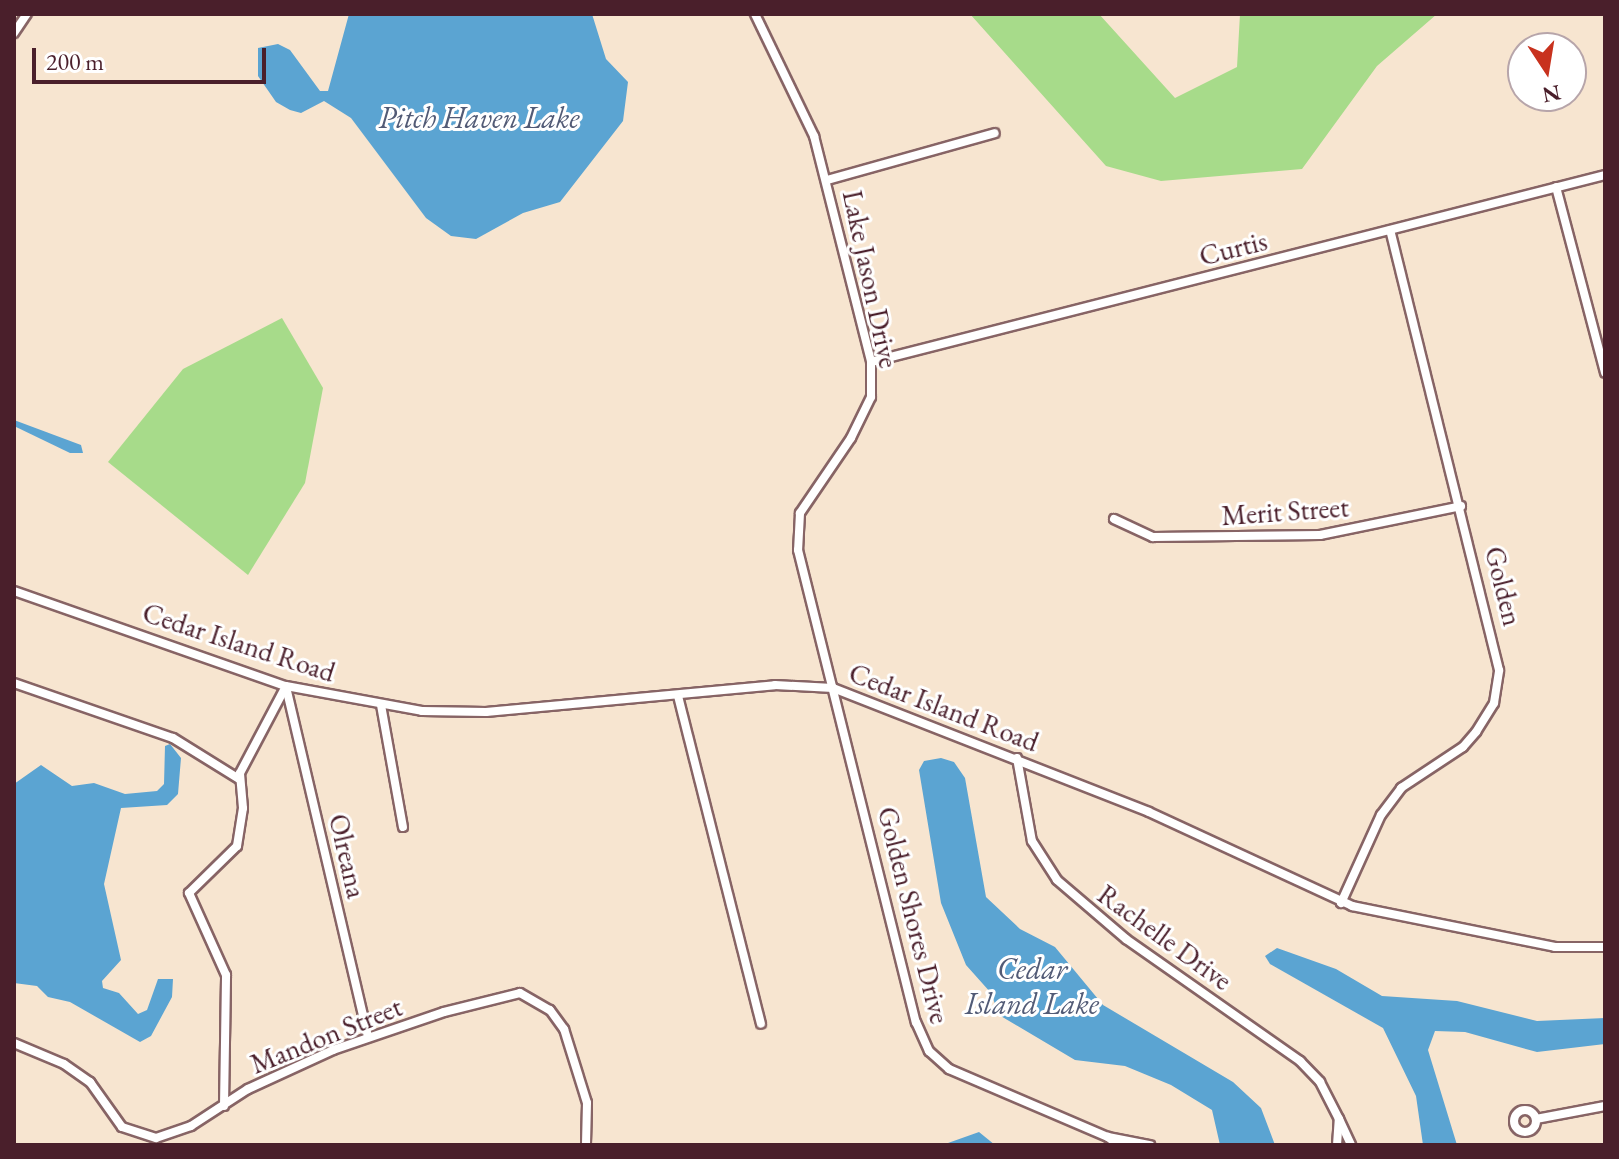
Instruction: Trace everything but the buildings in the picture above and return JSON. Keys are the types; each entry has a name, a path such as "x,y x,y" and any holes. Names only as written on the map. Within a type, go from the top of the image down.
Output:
{"street":[{"path":"14,33 27,14"},
{"name":"Lake Jason Drive","path":"755,14 814,136 871,362 871,397 851,438 813,488 797,531 801,569 833,688"},
{"path":"827,180 995,133"},
{"name":"Curtis","path":"871,362 1605,175"},
{"path":"1556,187 1605,373"},
{"name":"Golden","path":"1341,903 1381,815 1401,788 1463,747 1494,703 1499,670 1493,628 1390,230"},
{"name":"Merit Street","path":"1114,519 1153,537 1320,535 1461,506"},
{"name":"Cedar Island Road","path":"14,591 286,686 381,705 463,713 793,684 833,688 1149,812 1341,903 1555,947 1605,947"},
{"path":"14,683 173,738 239,779"},
{"path":"224,1106 226,975 189,893 237,846 243,808 239,779 286,686"},
{"name":"Olreana","path":"286,686 368,1037"},
{"name":"Golden Shores Drive","path":"833,688 926,1047 959,1075 1108,1137 1150,1145"},
{"path":"678,696 761,1024"},
{"path":"381,705 403,827"},
{"name":"Rachelle Drive","path":"1017,758 1032,841 1057,880 1126,939 1295,1056 1320,1082 1351,1145"},
{"name":"Mandon Street","path":"14,1043 64,1064 90,1082 122,1127 138,1135 171,1133 261,1083 368,1037 520,993 533,998 564,1029 587,1103 586,1145"},
{"path":"1536,1119 1605,1106"},
{"path":"1337,1145 1339,1119"},
{"name":"Golden Shores Drive","path":"1108,1137 1118,1145"}],"green space":[{"path":"970,14 1099,14 1175,98 1237,67 1240,14 1437,14 1377,66 1302,169 1161,181 1106,166"},
{"path":"282,318 323,388 305,483 248,575 108,462 183,369"}],"water":[{"name":"Pitch Haven Lake","path":"349,14 592,14 606,59 628,82 623,121 560,202 523,213 476,239 451,236 426,218 351,118 324,101 301,113 290,110 276,102 258,76 258,48 278,44 290,50 320,91 328,91"},
{"path":"14,420 81,445 83,453 70,453 14,426"},
{"path":"170,744 181,758 178,794 167,805 121,808 104,884 121,960 102,981 103,988 119,993 138,1014 147,1010 158,979 173,979 172,997 151,1036 140,1042 70,1002 48,997 37,986 14,983 14,784 41,765 72,786 94,783 125,794 157,791 164,784 165,746"},
{"name":"Cedar Island Lake","path":"941,758 954,762 965,778 986,897 1020,929 1055,947 1103,1005 1233,1082 1261,1108 1275,1145 1220,1145 1212,1110 1171,1085 1125,1066 1075,1060 999,1015 991,993 966,965 941,903 919,770 924,761"},
{"path":"1277,948 1336,969 1382,996 1457,1001 1537,1021 1605,1018 1605,1044 1537,1052 1465,1032 1435,1031 1428,1050 1457,1145 1423,1145 1416,1096 1383,1028 1270,964 1265,956"},
{"path":"979,1132 995,1145 905,1145 948,1143"}]}
